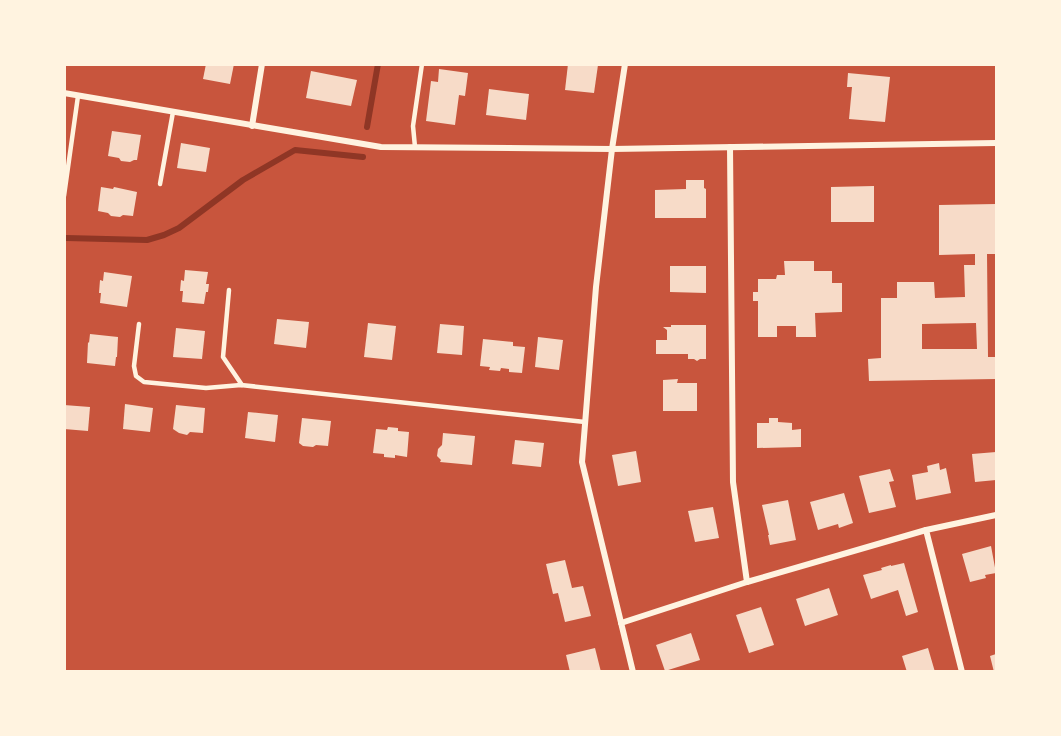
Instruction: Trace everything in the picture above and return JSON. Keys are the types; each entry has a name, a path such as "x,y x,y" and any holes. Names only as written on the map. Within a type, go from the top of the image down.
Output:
{"street":[{"path":"252,126 262,64"},
{"path":"625,64 612,149 596,287 582,462 633,672"},
{"path":"64,93 381,147 612,149 996,143"},
{"path":"730,147 733,482 747,582"},
{"path":"621,623 747,582 926,530 996,515"},
{"path":"926,530 962,672"}],"lane":[{"path":"415,147 413,126 422,64"},
{"path":"64,196 78,96"},
{"path":"160,184 172,112"},
{"path":"229,291 223,357 242,385"},
{"path":"139,324 134,366 136,376 144,382 206,388 242,385 585,422"}],"building":[{"path":"206,64 234,64 230,84 203,79"},
{"path":"568,64 598,65 594,93 565,90"},
{"path":"439,69 468,73 465,96 459,95 455,125 426,121 431,81 438,82"},
{"path":"311,71 357,80 351,106 306,98"},
{"path":"848,73 890,77 885,122 849,119 852,87 847,87"},
{"path":"489,89 529,94 526,120 486,115"},
{"path":"112,131 141,135 137,160 121,161 119,158 108,156"},
{"path":"181,143 210,148 206,172 177,168"},
{"path":"686,180 704,180 706,218 655,218 655,190 686,189"},
{"path":"874,186 874,222 831,222 831,187"},
{"path":"101,187 137,192 133,216 111,216 98,211"},
{"path":"996,204 996,254 987,254 988,357 996,357 996,379 869,381 868,359 881,358 881,298 897,298 897,282 934,282 935,298 965,297 964,265 975,265 975,254 939,255 939,205","holes":["976,323 977,349 922,349 922,324"]},
{"path":"784,261 814,261 814,271 832,271 832,283 842,283 842,312 815,313 816,337 796,337 796,326 777,326 777,337 758,337 758,301 753,301 753,292 758,292 758,279 776,279 777,275 785,275"},
{"path":"670,266 706,266 706,293 670,292"},
{"path":"185,270 208,272 206,284 209,284 208,292 206,292 204,304 182,302 181,280 184,281"},
{"path":"104,272 132,276 127,307 100,303 100,280 103,281"},
{"path":"277,319 309,322 306,348 274,344"},
{"path":"368,323 396,326 392,360 364,357"},
{"path":"440,324 464,326 462,355 437,353"},
{"path":"671,325 706,325 706,359 697,361 688,359 688,354 656,354 656,340 667,340 667,330 663,327 671,327"},
{"path":"176,328 205,331 202,359 173,357"},
{"path":"90,334 118,337 115,366 87,363"},
{"path":"538,337 563,340 559,370 535,367"},
{"path":"483,339 513,342 513,346 525,347 522,373 509,372 509,369 501,368 500,371 489,370 490,367 480,366"},
{"path":"678,379 677,383 697,383 697,411 663,411 663,380"},
{"path":"125,404 153,408 150,432 123,429"},
{"path":"64,405 90,407 88,431 64,429"},
{"path":"176,405 205,408 203,433 190,432 187,435 173,429"},
{"path":"248,412 278,415 275,442 245,438"},
{"path":"302,418 331,421 328,446 303,446 299,443"},
{"path":"769,418 778,418 778,422 792,423 792,430 801,429 801,447 757,448 757,423 769,423"},
{"path":"388,427 409,432 407,457 395,455 395,458 384,457 384,454 373,453 376,429 387,430"},
{"path":"443,433 475,436 472,465 440,462 437,456 438,449 442,445"},
{"path":"515,440 544,443 541,467 512,464"},
{"path":"636,451 641,482 618,486 612,455"},
{"path":"996,452 996,480 975,482 972,454"},
{"path":"939,463 940,470 946,468 951,493 916,500 912,475 928,472 927,466"},
{"path":"890,469 894,481 889,482 896,507 869,513 859,476"},
{"path":"844,493 853,523 839,528 838,524 818,530 810,502"},
{"path":"788,500 796,540 770,545 762,505"},
{"path":"713,507 719,538 695,542 688,511"},
{"path":"991,546 996,573 970,582 962,554"},
{"path":"565,560 572,588 583,586 591,616 565,622 558,593 553,594 546,564"},
{"path":"904,563 918,612 906,616 898,590 871,599 863,575"},
{"path":"829,588 838,615 805,626 796,599"},
{"path":"761,607 774,645 749,653 736,615"},
{"path":"691,633 700,660 665,671 656,645"},
{"path":"595,648 601,672 570,672 566,655"},
{"path":"928,648 935,672 907,672 902,656"},
{"path":"996,654 996,672 994,672 990,656"}],"waterway":[{"path":"367,127 378,64"},
{"path":"66,238 147,240 164,235 179,228 243,180 295,150 363,157"}]}
